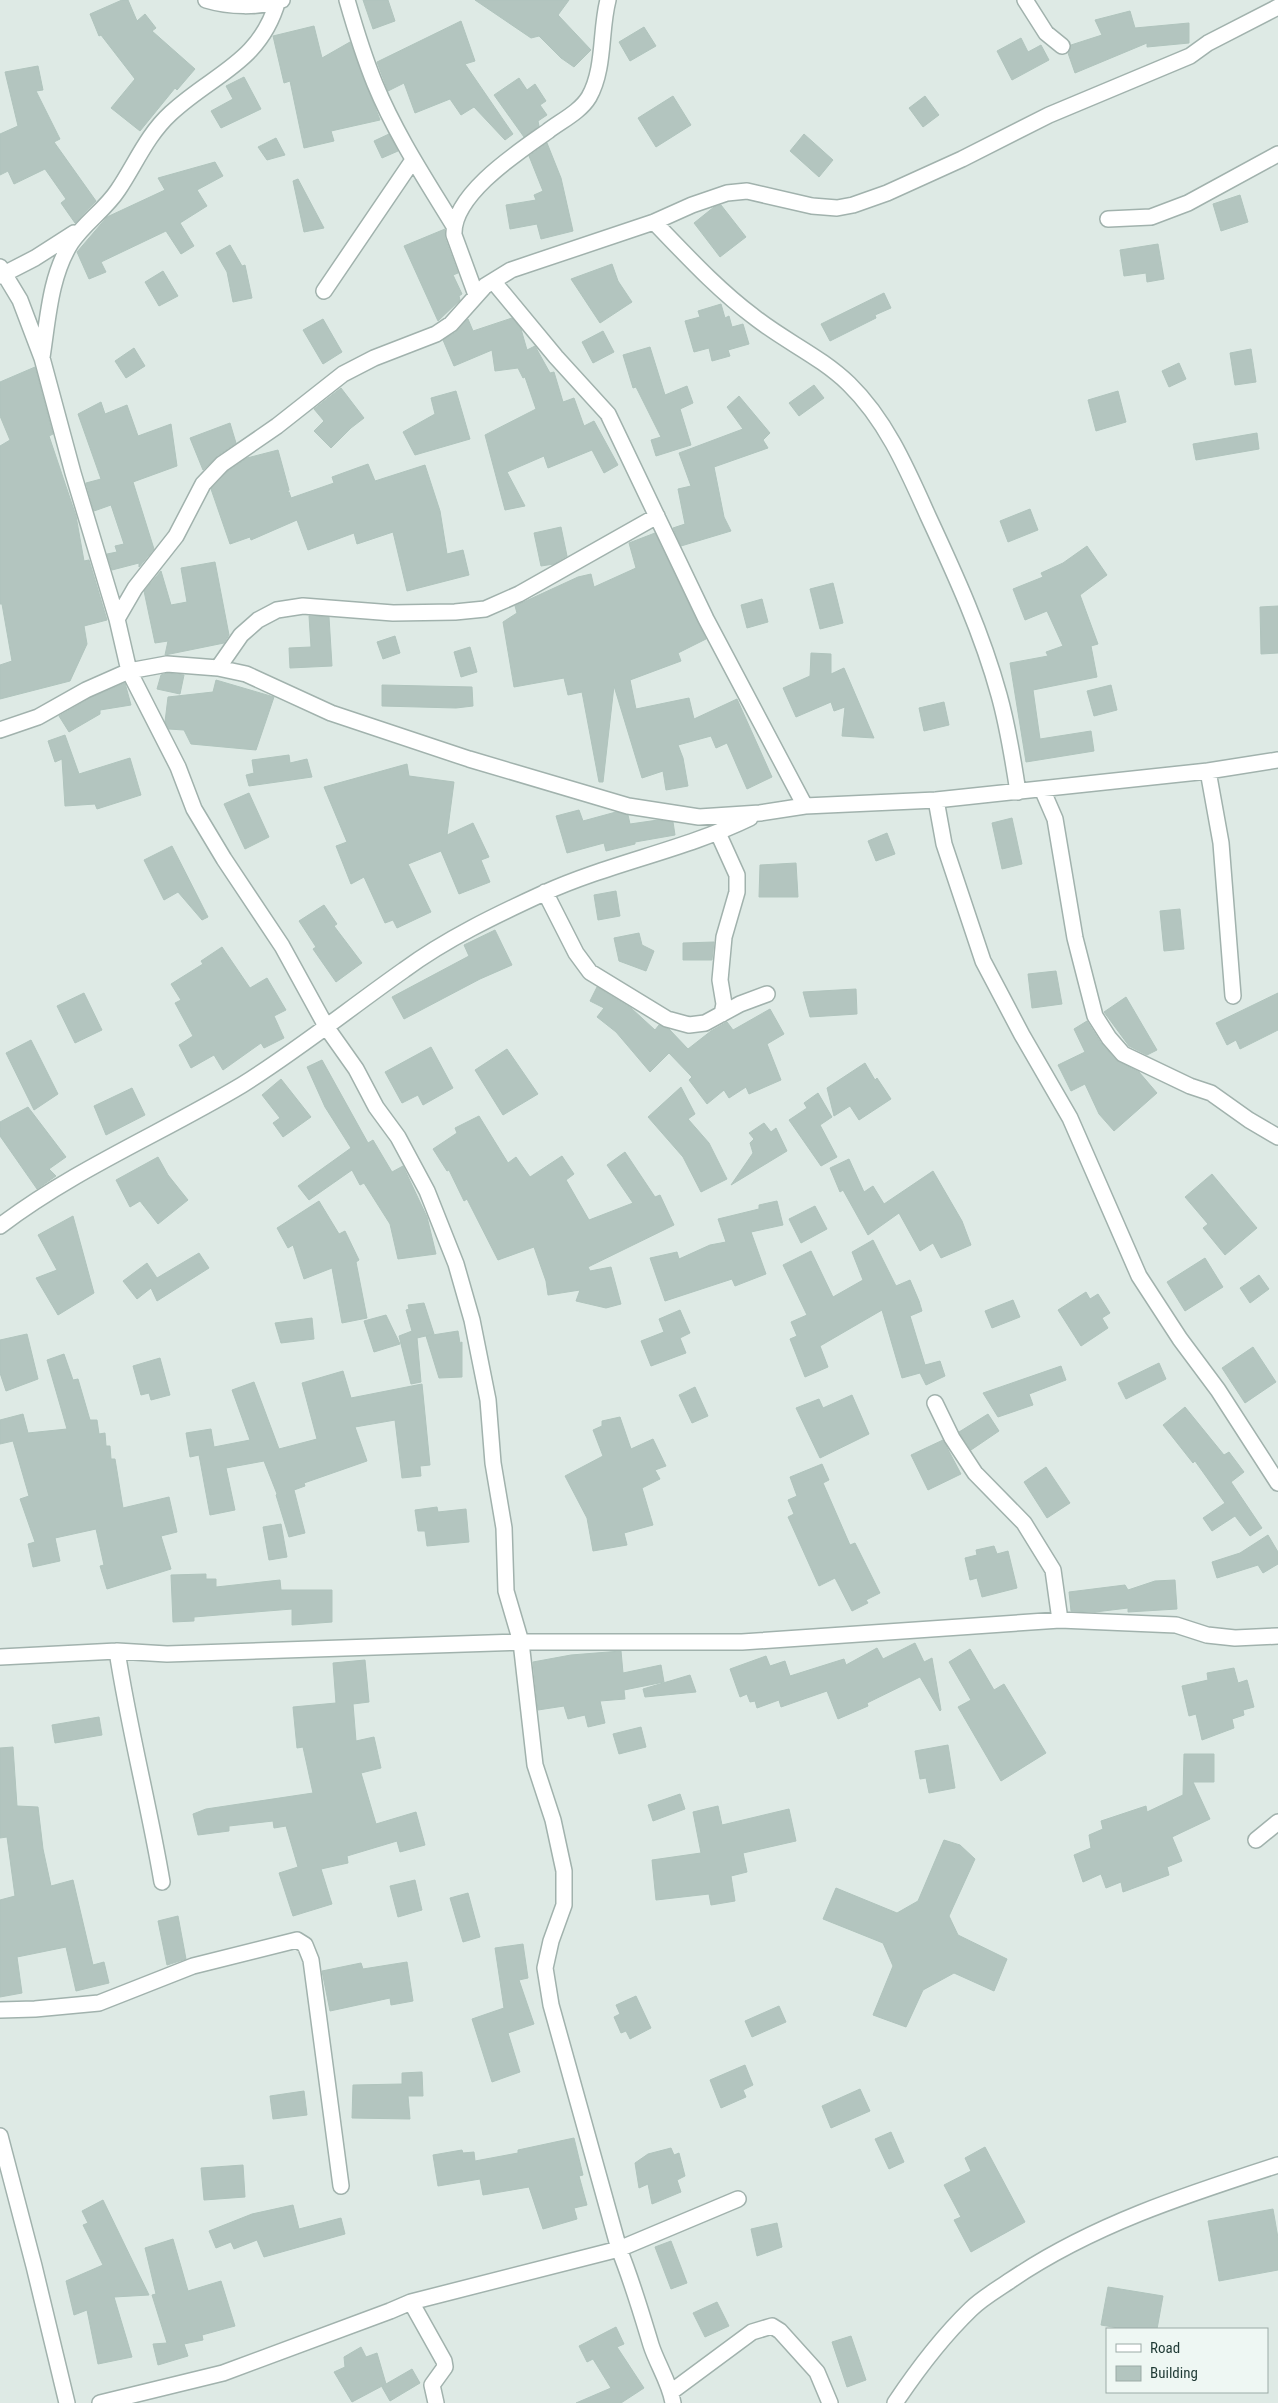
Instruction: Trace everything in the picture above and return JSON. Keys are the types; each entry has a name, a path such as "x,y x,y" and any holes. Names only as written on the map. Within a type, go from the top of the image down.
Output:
{"street":[{"path":"42,358 56,281 70,244 83,227 113,197 138,154 161,123 198,90 229,71 254,48 272,19 279,1 229,5 206,0"},
{"path":"347,0 376,86 413,160 454,226"},
{"path":"476,295 456,242 454,226 458,212 484,182 523,149 579,108 589,97 598,65 608,0"},
{"path":"1025,0 1046,33 1062,46"},
{"path":"116,618 136,588 172,544 203,484 222,464 277,426 357,365 444,329 464,312 476,295 492,281 527,263 654,222 710,198 737,192 747,191 812,206 837,208 853,205 887,193 962,159 1049,115 1190,56 1208,43 1278,7"},
{"path":"1108,219 1151,217 1188,203 1278,154"},
{"path":"324,291 413,160"},
{"path":"654,222 752,316 837,373 882,424 924,506 961,588 984,647 1000,696 1018,792"},
{"path":"83,227 35,258 1,272 20,300 42,358 73,473 116,618 129,671 178,767 194,809 224,859 282,946 327,1028 356,1069 376,1107 398,1137 427,1191 456,1264 472,1320 488,1400 493,1463 504,1528 506,1591 521,1642 535,1765 553,1820 564,1871 564,1905 551,1940 546,1968 551,2005 619,2249 635,2288 651,2345 672,2398 752,2332 772,2326 780,2330 817,2372 830,2403"},
{"path":"492,281 556,357 602,405 616,428 730,667 805,806"},
{"path":"218,668 241,635 258,620 277,610 303,606 393,613 455,612 485,609 519,594 657,516"},
{"path":"0,730 38,717 86,690 129,671 167,664 218,668 264,681 331,712 469,759 628,806 699,817 760,813 805,806 936,800 1018,792 1208,771 1278,760"},
{"path":"1208,771 1221,843 1234,996"},
{"path":"1042,789 1055,819 1073,930 1095,1016 1109,1038 1123,1054 1190,1086 1211,1093 1249,1120 1278,1137"},
{"path":"936,800 944,844 983,961 1022,1035 1070,1118 1139,1276 1180,1339 1238,1420 1278,1483"},
{"path":"0,1226 82,1172 242,1084 327,1028 425,956 545,892 624,863 718,833 760,813"},
{"path":"718,833 737,875 737,892 724,937 720,980 724,1004 722,1014"},
{"path":"545,892 576,953 590,972 667,1019 689,1025 704,1023 740,1004 767,994"},
{"path":"935,1403 952,1438 975,1473 1024,1524 1053,1570 1060,1620"},
{"path":"0,1658 117,1651 166,1654 521,1642 742,1642 1060,1620 1176,1625 1207,1635 1235,1638 1278,1636"},
{"path":"117,1651 137,1763 149,1806 162,1882"},
{"path":"1256,1840 1278,1822"},
{"path":"0,2010 35,2010 98,2002 193,1966 297,1940 305,1945 311,1960 341,2186"},
{"path":"0,2136 67,2403"},
{"path":"895,2403 913,2376 972,2308 1034,2266 1063,2248 1108,2226 1167,2202 1278,2165"},
{"path":"100,2403 223,2373 411,2302 619,2249 738,2199"},
{"path":"411,2302 444,2361 445,2367 432,2385 436,2403"}],"building":[{"path":"122,0 128,0 137,21 145,14 156,28 152,31 195,69 177,90 175,88 140,131 111,108 135,79 101,35 99,36 90,14"},
{"path":"363,0 388,0 395,21 373,29"},
{"path":"475,0 569,0 558,15 591,50 574,67 561,58 539,36 531,38"},
{"path":"1130,11 1135,28 1189,23 1189,43 1147,47 1147,43 1075,73 1068,53 1071,45 1102,35 1095,20"},
{"path":"461,21 475,61 465,64 513,134 505,140 474,107 461,115 450,99 415,113 404,83 388,91 377,62"},
{"path":"314,26 322,58 350,42 380,120 331,131 334,141 304,148 290,81 284,83 273,36"},
{"path":"644,27 656,46 630,61 619,42"},
{"path":"1021,38 1028,52 1041,45 1049,60 1012,80 997,51"},
{"path":"38,66 43,90 36,91 60,139 54,142 96,201 75,223 61,203 66,199 45,169 14,184 8,171 0,175 0,134 18,126 5,72"},
{"path":"244,77 261,109 221,128 211,111 233,99 226,86"},
{"path":"519,78 527,90 535,84 546,101 540,105 547,115 538,121 539,126 524,137 494,95"},
{"path":"673,96 691,125 656,147 638,118"},
{"path":"925,96 939,115 923,127 909,108"},
{"path":"389,134 398,151 382,158 374,141"},
{"path":"804,134 833,160 819,177 790,151"},
{"path":"276,138 285,155 267,160 258,147"},
{"path":"547,143 561,178 573,231 541,239 537,224 510,229 506,205 536,200 534,195 543,191 529,156"},
{"path":"215,162 223,176 197,190 207,206 180,223 194,246 181,254 166,231 101,262 106,272 89,279 77,252 107,217 165,190 158,178"},
{"path":"298,179 324,228 304,232 293,181"},
{"path":"1240,195 1248,222 1221,231 1213,204"},
{"path":"721,205 746,237 720,257 694,223 714,207"},
{"path":"445,229 445,238 458,273 453,275 462,294 459,296 460,300 438,321 404,246"},
{"path":"1158,244 1164,279 1147,282 1146,273 1124,276 1120,250"},
{"path":"230,245 242,266 245,265 252,298 233,302 227,272 216,253"},
{"path":"612,264 618,281 632,302 600,323 571,279"},
{"path":"163,271 178,296 159,306 145,282"},
{"path":"884,293 891,308 875,315 876,318 830,341 821,324"},
{"path":"721,304 725,318 729,316 732,327 743,324 749,344 728,350 730,356 712,361 709,348 694,352 685,321 700,317 698,311"},
{"path":"512,318 521,329 527,350 535,346 550,373 554,372 563,402 574,398 584,426 594,421 618,465 604,473 592,450 548,468 544,456 507,472 525,506 505,510 485,435 536,409 525,377 523,378 518,368 495,371 492,350 454,366 443,340 456,332 468,319 473,331"},
{"path":"323,319 342,352 323,364 303,330"},
{"path":"603,331 614,352 593,363 582,342"},
{"path":"650,347 665,395 687,386 693,403 680,409 691,445 656,456 651,440 661,437 636,387 633,388 623,355"},
{"path":"134,348 145,366 126,378 115,361"},
{"path":"1251,349 1256,382 1235,385 1230,353"},
{"path":"1179,363 1186,379 1169,387 1162,371"},
{"path":"35,367 53,434 49,436 76,516 84,561 89,560 107,620 84,626 87,644 70,681 0,699 0,665 12,661 2,604 0,604 0,446 10,440 0,416 0,382"},
{"path":"814,385 824,398 799,416 789,403"},
{"path":"341,388 364,418 331,448 314,431 324,421 314,409"},
{"path":"456,391 470,439 415,455 403,432 435,414 431,398"},
{"path":"1118,391 1126,422 1096,431 1088,400"},
{"path":"739,396 770,433 763,440 768,448 714,467 724,517 731,531 681,546 673,528 685,524 678,489 691,486 679,453 743,429 727,407"},
{"path":"101,402 105,414 127,405 138,436 171,424 177,466 133,482 154,549 139,567 139,563 112,570 107,554 117,552 115,546 124,544 111,505 94,511 86,483 101,479 78,414"},
{"path":"230,423 236,443 217,456 203,470 190,438"},
{"path":"1257,433 1259,449 1196,460 1193,444"},
{"path":"278,450 289,490 287,493 289,492 291,498 334,483 332,477 368,464 375,481 425,465 440,511 447,554 463,550 469,575 407,591 393,532 357,544 354,533 308,550 297,520 251,540 250,537 230,544 211,489 228,471 247,458"},
{"path":"1030,509 1038,530 1008,542 1000,521"},
{"path":"561,527 567,556 554,564 541,566 534,533"},
{"path":"655,533 706,639 678,653 681,661 630,680 636,709 689,698 694,719 737,699 772,777 747,789 727,743 716,748 711,736 678,745 683,758 688,786 666,790 663,771 642,778 614,686 603,782 599,782 582,692 568,695 564,678 514,687 503,622 517,613 515,606 578,577 591,574 594,587 636,568 629,543"},
{"path":"1087,546 1107,575 1080,595 1098,644 1091,646 1097,677 1033,690 1040,739 1091,731 1094,751 1026,762 1010,663 1048,656 1046,652 1063,646 1047,611 1025,620 1013,589 1043,577 1041,573 1063,563"},
{"path":"215,562 229,635 224,643 165,655 168,641 155,643 144,591 161,571 171,605 187,602 181,568"},
{"path":"833,583 843,623 820,629 810,589"},
{"path":"762,599 768,622 747,628 741,605"},
{"path":"1278,606 1278,653 1261,654 1260,607"},
{"path":"309,616 329,617 332,666 290,668 289,648 311,647"},
{"path":"395,636 400,653 383,659 377,642"},
{"path":"470,647 477,672 461,677 454,652"},
{"path":"811,653 831,654 831,674 844,668 874,738 842,736 845,707 834,711 831,702 796,717 783,688 810,676"},
{"path":"167,673 184,675 180,694 157,689 161,675"},
{"path":"216,680 274,697 256,750 191,744 184,730 169,729 165,722 168,697 213,692"},
{"path":"125,683 131,705 100,710 100,714 69,732 59,716 90,698"},
{"path":"382,685 472,687 473,706 456,708 382,706"},
{"path":"1111,685 1117,710 1094,716 1087,691"},
{"path":"944,702 949,725 924,731 919,708"},
{"path":"65,735 79,774 130,758 141,795 97,809 95,804 65,806 62,759 55,762 48,741"},
{"path":"289,755 290,763 307,759 312,777 249,786 246,775 254,773 252,760"},
{"path":"407,764 409,776 454,782 447,835 473,823 489,857 481,860 490,882 459,894 441,851 408,864 431,912 397,928 393,920 385,923 364,877 351,884 336,846 347,842 324,787"},
{"path":"249,793 269,837 245,849 224,804"},
{"path":"579,810 583,821 616,812 628,815 630,824 658,820 673,822 675,835 635,842 635,844 606,851 604,843 567,853 556,816"},
{"path":"1012,818 1022,864 1002,869 992,823"},
{"path":"887,833 895,854 876,861 868,841"},
{"path":"172,846 208,917 202,920 178,892 164,900 144,860"},
{"path":"796,863 798,897 759,897 760,865"},
{"path":"616,891 620,916 598,920 594,895"},
{"path":"324,905 337,924 334,926 362,963 336,982 313,949 316,947 299,921"},
{"path":"1180,909 1184,949 1164,951 1160,911"},
{"path":"495,930 512,965 480,979 404,1019 392,997 469,956 464,945"},
{"path":"639,933 642,945 654,951 646,971 619,961 614,938"},
{"path":"714,942 712,960 683,960 683,943"},
{"path":"222,947 250,988 267,978 286,1010 274,1016 284,1038 264,1048 261,1043 223,1070 214,1055 191,1068 179,1045 193,1036 175,1003 181,1000 171,984 203,964 201,961"},
{"path":"1056,971 1062,1004 1032,1008 1028,974"},
{"path":"597,987 631,1008 655,1030 659,1025 669,1029 688,1049 711,1031 727,1022 733,1030 770,1009 784,1034 767,1044 781,1080 749,1094 746,1087 729,1098 724,1090 707,1104 689,1080 692,1077 669,1053 650,1072 616,1032 597,1017 604,1008 590,1001"},
{"path":"856,989 857,1014 810,1017 803,992"},
{"path":"84,993 102,1030 75,1043 57,1006"},
{"path":"1278,993 1278,1030 1240,1049 1236,1040 1227,1045 1216,1023"},
{"path":"1126,997 1157,1050 1147,1055 1129,1046 1104,1012"},
{"path":"1087,1021 1101,1043 1116,1060 1139,1072 1157,1093 1114,1131 1099,1114 1085,1084 1071,1091 1058,1065 1085,1052 1074,1029"},
{"path":"31,1040 58,1094 34,1110 6,1053"},
{"path":"431,1047 453,1088 423,1105 418,1095 402,1103 385,1072"},
{"path":"507,1049 538,1094 503,1115 475,1070"},
{"path":"322,1060 368,1143 373,1140 392,1172 403,1166 427,1217 436,1254 398,1259 390,1224 364,1183 360,1185 352,1170 309,1200 298,1186 351,1148 325,1107 307,1067"},
{"path":"865,1063 875,1080 877,1078 891,1099 859,1120 850,1106 834,1116 827,1088"},
{"path":"281,1079 311,1117 283,1137 273,1123 280,1118 262,1095"},
{"path":"681,1087 695,1114 688,1119 709,1143 727,1179 701,1192 683,1157 648,1117"},
{"path":"132,1088 145,1115 106,1135 94,1106"},
{"path":"818,1093 832,1117 820,1125 837,1157 821,1166 789,1120 807,1108 804,1103"},
{"path":"28,1107 66,1157 49,1169 56,1176 37,1189 0,1136 0,1122"},
{"path":"479,1116 508,1163 516,1157 530,1177 562,1156 574,1174 566,1180 589,1220 633,1203 607,1165 625,1152 655,1197 660,1195 674,1225 588,1267 590,1271 611,1267 621,1304 606,1308 576,1301 580,1290 548,1295 546,1281 534,1247 498,1260 467,1199 464,1201 449,1170 447,1171 433,1149 457,1133 455,1128"},
{"path":"764,1123 771,1132 776,1128 787,1151 731,1185 753,1153 750,1143 754,1139 749,1133"},
{"path":"158,1157 168,1175 188,1200 158,1224 140,1201 130,1207 116,1180"},
{"path":"849,1159 864,1192 873,1186 884,1204 933,1171 962,1221 971,1245 941,1258 933,1243 920,1251 899,1213 868,1235 843,1190 840,1192 830,1168"},
{"path":"1212,1174 1257,1228 1225,1255 1203,1228 1208,1224 1185,1197"},
{"path":"319,1201 339,1234 345,1231 359,1260 356,1262 367,1318 342,1323 332,1268 304,1279 293,1245 288,1248 277,1228"},
{"path":"777,1201 783,1225 751,1232 766,1274 735,1286 732,1279 665,1301 650,1258 677,1252 679,1259 710,1245 726,1242 718,1219 759,1209 759,1205"},
{"path":"815,1206 827,1229 801,1243 789,1219"},
{"path":"73,1216 94,1293 58,1315 36,1278 57,1270 38,1235"},
{"path":"873,1240 896,1286 910,1280 919,1301 922,1311 910,1316 925,1365 940,1361 945,1376 926,1385 920,1373 902,1378 882,1310 820,1346 828,1367 805,1377 790,1339 797,1336 791,1322 807,1315 783,1265 811,1251 833,1297 863,1280 852,1252"},
{"path":"199,1253 209,1268 157,1301 151,1288 137,1299 123,1281 147,1263 157,1278"},
{"path":"1205,1258 1223,1287 1185,1311 1167,1282"},
{"path":"1259,1275 1269,1289 1250,1303 1240,1288"},
{"path":"1086,1292 1090,1299 1098,1294 1110,1313 1102,1318 1108,1328 1081,1346 1058,1310"},
{"path":"1013,1300 1020,1317 992,1328 985,1311"},
{"path":"424,1303 434,1334 417,1338 421,1382 411,1384 399,1336 412,1331 406,1310 409,1309 408,1305"},
{"path":"680,1310 690,1333 680,1338 686,1353 651,1366 641,1341 664,1332 659,1319"},
{"path":"386,1315 400,1344 374,1352 364,1321"},
{"path":"312,1318 314,1339 281,1343 275,1323"},
{"path":"458,1331 460,1343 462,1342 462,1377 439,1378 426,1336"},
{"path":"27,1334 38,1379 6,1391 0,1373 0,1340"},
{"path":"1253,1347 1276,1382 1245,1403 1222,1368"},
{"path":"64,1354 73,1380 78,1379 90,1420 97,1420 99,1434 105,1433 106,1446 110,1446 111,1459 115,1459 123,1508 169,1497 177,1532 161,1536 171,1569 107,1589 100,1566 104,1565 96,1529 55,1538 60,1561 33,1567 28,1544 35,1542 20,1499 29,1496 13,1441 0,1444 0,1420 23,1414 28,1433 67,1429 47,1360"},
{"path":"160,1358 170,1395 151,1400 149,1393 141,1395 133,1366"},
{"path":"1159,1363 1166,1379 1126,1399 1118,1383"},
{"path":"1061,1366 1066,1380 1029,1394 1033,1405 998,1417 983,1393"},
{"path":"343,1371 351,1398 422,1384 430,1465 420,1466 421,1476 402,1478 395,1420 355,1427 367,1461 304,1483 305,1486 294,1490 305,1533 289,1537 277,1494 264,1461 226,1468 235,1510 210,1515 199,1455 190,1457 186,1433 211,1429 214,1447 250,1440 232,1390 254,1382 279,1449 317,1439 302,1383"},
{"path":"695,1387 708,1416 692,1423 679,1395"},
{"path":"852,1395 869,1434 820,1458 796,1408 819,1399 823,1408"},
{"path":"1185,1407 1224,1455 1229,1452 1244,1472 1231,1482 1262,1528 1250,1536 1235,1516 1212,1531 1203,1518 1225,1503 1195,1461 1193,1463 1163,1425"},
{"path":"988,1414 999,1431 971,1450 959,1432"},
{"path":"620,1417 631,1449 653,1439 666,1466 655,1470 660,1479 642,1488 653,1525 624,1533 627,1545 593,1551 587,1518 565,1476 603,1456 593,1430 602,1426 602,1421"},
{"path":"943,1440 961,1474 928,1490 911,1455"},
{"path":"822,1464 829,1480 823,1483 850,1545 855,1543 880,1593 866,1600 868,1603 852,1611 835,1578 819,1586 788,1517 794,1514 788,1500 797,1496 790,1477"},
{"path":"1046,1467 1070,1503 1047,1518 1024,1482"},
{"path":"437,1507 438,1512 466,1509 469,1542 427,1546 425,1531 418,1531 415,1510"},
{"path":"281,1524 287,1557 269,1560 263,1527"},
{"path":"1268,1535 1278,1552 1278,1564 1263,1573 1258,1565 1217,1578 1212,1562 1240,1553"},
{"path":"994,1546 997,1554 1008,1551 1017,1588 982,1597 977,1578 970,1580 965,1558 977,1555 976,1550"},
{"path":"206,1574 206,1579 216,1579 216,1587 280,1580 281,1590 332,1590 332,1622 292,1625 292,1609 194,1617 194,1621 173,1622 171,1575"},
{"path":"1175,1580 1177,1609 1128,1612 1128,1608 1095,1612 1071,1611 1069,1592 1125,1585 1128,1590 1155,1581"},
{"path":"915,1643 924,1662 932,1658 940,1711 920,1677 867,1703 868,1706 838,1719 827,1691 781,1707 779,1700 757,1708 755,1701 750,1702 747,1694 740,1697 730,1669 766,1656 770,1666 785,1661 790,1676 844,1659 846,1665 877,1648 883,1659"},
{"path":"970,1649 994,1690 1004,1684 1046,1753 1001,1781 958,1707 971,1700 949,1662"},
{"path":"621,1651 623,1673 661,1665 664,1682 624,1690 625,1699 600,1701 605,1723 588,1727 585,1715 568,1719 564,1706 538,1710 533,1662 571,1655"},
{"path":"365,1660 369,1702 353,1704 356,1741 374,1737 381,1768 361,1773 376,1824 416,1812 425,1845 400,1852 397,1841 347,1856 348,1863 321,1869 332,1904 293,1916 279,1873 298,1867 286,1826 274,1828 273,1821 229,1826 229,1831 198,1835 193,1814 206,1809 313,1793 303,1747 297,1748 293,1707 336,1703 333,1663"},
{"path":"1234,1668 1238,1683 1247,1680 1254,1707 1243,1710 1244,1715 1232,1719 1234,1728 1202,1740 1196,1714 1189,1716 1182,1686 1208,1680 1207,1673"},
{"path":"690,1675 696,1692 645,1697 643,1689"},
{"path":"99,1717 102,1735 55,1743 52,1725"},
{"path":"641,1727 646,1747 619,1754 613,1734"},
{"path":"948,1745 955,1788 929,1793 926,1778 920,1779 915,1751"},
{"path":"13,1747 17,1806 38,1807 43,1849 51,1886 73,1880 93,1965 104,1962 109,1983 76,1991 66,1947 17,1957 22,1993 0,1997 0,1900 15,1896 7,1837 0,1838 0,1748"},
{"path":"1184,1754 1214,1754 1214,1782 1193,1782 1210,1819 1172,1837 1182,1861 1167,1867 1169,1875 1123,1892 1121,1882 1106,1888 1101,1874 1083,1882 1074,1855 1091,1848 1089,1835 1103,1829 1101,1821 1146,1806 1147,1812 1183,1795"},
{"path":"680,1794 685,1809 653,1821 648,1805"},
{"path":"718,1806 722,1825 789,1809 796,1841 743,1853 747,1872 731,1876 735,1901 711,1905 709,1894 656,1900 652,1860 701,1853 693,1812"},
{"path":"944,1840 960,1845 975,1859 949,1916 958,1935 1007,1959 994,1991 954,1973 923,1990 906,2027 873,2015 893,1966 883,1943 823,1919 836,1888 897,1913 918,1901"},
{"path":"415,1880 422,1910 398,1917 390,1886"},
{"path":"468,1893 480,1937 463,1942 450,1898"},
{"path":"178,1916 186,1959 167,1965 158,1921"},
{"path":"523,1944 528,1978 519,1980 534,2024 508,2033 520,2072 492,2082 472,2019 504,2008 495,1948"},
{"path":"407,1962 413,2001 391,2005 390,1998 330,2011 322,1971 361,1963 363,1969"},
{"path":"636,1996 651,2028 630,2039 626,2031 621,2033 614,2017 620,2014 616,2005"},
{"path":"779,2006 786,2022 752,2037 745,2021"},
{"path":"745,2065 753,2085 743,2090 746,2097 721,2108 710,2080"},
{"path":"422,2072 423,2096 408,2096 410,2119 352,2118 353,2085 402,2084 402,2073"},
{"path":"860,2089 870,2111 831,2128 822,2106"},
{"path":"304,2091 307,2115 273,2119 270,2096"},
{"path":"891,2132 904,2162 889,2169 875,2139"},
{"path":"574,2138 583,2175 579,2176 587,2205 574,2208 577,2219 543,2229 529,2187 483,2195 480,2179 438,2186 433,2155 462,2150 463,2153 474,2152 475,2161 518,2153 518,2150"},
{"path":"985,2147 1025,2222 971,2252 954,2220 961,2217 944,2185 971,2171 965,2158"},
{"path":"671,2148 674,2155 679,2153 685,2176 677,2180 681,2192 652,2204 648,2184 639,2188 635,2163 648,2154"},
{"path":"243,2165 245,2197 204,2200 201,2168"},
{"path":"103,2200 149,2295 114,2297 132,2357 98,2364 87,2310 74,2315 66,2281 103,2265 83,2225 88,2223 82,2211"},
{"path":"293,2205 299,2229 341,2218 345,2234 264,2257 257,2240 234,2249 231,2242 216,2248 209,2231 252,2214"},
{"path":"1273,2209 1278,2238 1278,2270 1219,2281 1208,2221"},
{"path":"777,2223 782,2247 757,2256 751,2229"},
{"path":"173,2239 188,2291 221,2281 235,2326 202,2335 203,2340 184,2344 188,2356 158,2365 153,2344 167,2343 152,2295 156,2294 145,2248"},
{"path":"671,2241 687,2283 671,2289 655,2247"},
{"path":"1108,2287 1163,2296 1157,2328 1118,2328 1101,2325"},
{"path":"717,2302 729,2326 705,2337 693,2313"},
{"path":"616,2327 624,2344 617,2347 644,2388 621,2403 576,2403 611,2388 593,2359 587,2362 579,2346"},
{"path":"851,2336 866,2380 847,2387 832,2342"},
{"path":"361,2347 366,2357 377,2353 386,2384 412,2369 420,2383 390,2401 382,2387 384,2385 352,2402 334,2372 345,2367 344,2357"}]}
